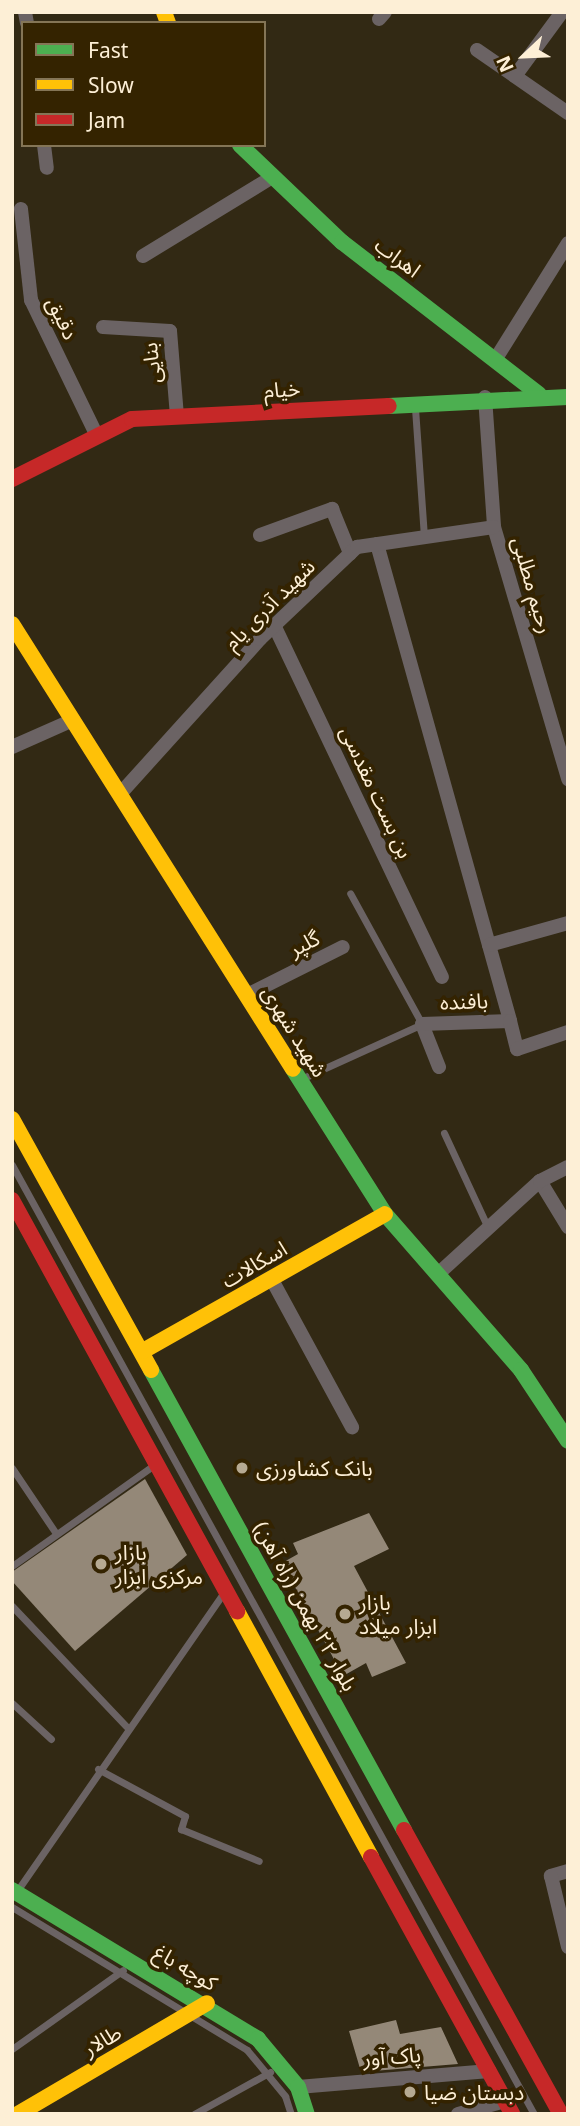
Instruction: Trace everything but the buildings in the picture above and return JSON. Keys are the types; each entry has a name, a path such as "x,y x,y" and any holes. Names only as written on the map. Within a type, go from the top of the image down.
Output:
{"main road":[{"name":"اهراب","path":"242,147 269,179 539,394"},
{"name":"خیام","path":"12,478 132,419 539,394 568,397"},
{"name":"شهید شهری","path":"12,624 385,1214 521,1370 568,1441"},
{"name":"بلوار ۲۲ بهمن (راه آهن)","path":"12,1119 143,1351 561,2114"},
{"path":"12,1200 509,2107"},
{"name":"اسکالات","path":"143,1351 385,1214"},
{"name":"کوچه باغ","path":"14,1896 128,1966 207,2003 258,2039 274,2070 298,2087 307,2114"},
{"name":"طالار","path":"18,2114 207,2003"}],"street":[{"path":"515,76 562,12"},
{"path":"477,50 568,113"},
{"path":"44,147 47,168"},
{"path":"143,256 269,179"},
{"name":"دقیق","path":"21,209 31,300 97,436"},
{"path":"495,360 568,243"},
{"name":"بنایی","path":"103,327 170,331 177,416"},
{"name":"رحیم مطلبی","path":"485,397 494,527 568,779"},
{"path":"261,535 332,509 350,553"},
{"name":"شهید آذری یام","path":"120,794 274,625 350,553 377,544 494,527"},
{"path":"377,544 510,1021"},
{"name":"بن بست مقدسی","path":"274,625 442,977"},
{"path":"12,747 73,720"},
{"path":"489,945 568,923"},
{"name":"گلپر","path":"247,995 343,947"},
{"name":"بافنده","path":"439,1067 422,1024 510,1021 517,1049 568,1032"},
{"path":"438,1274 540,1181 568,1167"},
{"path":"540,1181 568,1227"},
{"path":"271,1278 352,1427"},
{"path":"568,1871 551,1876 568,1948"},
{"name":"پاک آور","path":"298,2087 489,2071"},
{"path":"458,2114 509,2107"}],"lane":[{"path":"414,402 424,537"},
{"name":"بافنده","path":"300,1079 422,1024 350,893"},
{"path":"444,1133 489,1229"},
{"path":"12,1165 534,2114"},
{"path":"12,1566 55,1532 156,1463"},
{"path":"12,1468 55,1532"},
{"path":"14,1896 126,1727 226,1590"},
{"path":"12,1605 126,1727"},
{"path":"12,1703 51,1739"},
{"path":"98,1769 185,1816 181,1829 259,1861"},
{"path":"12,2049 128,1966 274,2070 291,2114"},
{"path":"194,2114 274,2070"}],"traffic: fast":[{"path":"242,147 342,242 539,394"},
{"path":"389,406 568,397"},
{"path":"293,1069 385,1214 521,1370 568,1441"},
{"path":"151,1370 404,1830"},
{"path":"12,1890 258,2039 298,2087 307,2114"}],"traffic: slow":[{"path":"164,12 167,21"},
{"path":"12,624 293,1069"},
{"path":"12,1119 151,1370"},
{"path":"143,1351 385,1214"},
{"path":"237,1611 371,1857"},
{"path":"18,2114 207,2003"}],"traffic: jam":[{"path":"12,479 132,419 389,406"},
{"path":"12,1200 237,1611"},
{"path":"404,1830 561,2114"},
{"path":"371,1857 512,2114"}],"place":[{"name":"بانک کشاورزی","path":"242,1468"},
{"name":"بازار مرکزی ابزار","path":"101,1564"},
{"name":"بازار ابزار میلاد","path":"345,1614"},
{"name":"دبستان ضیا","path":"410,2092"}]}
